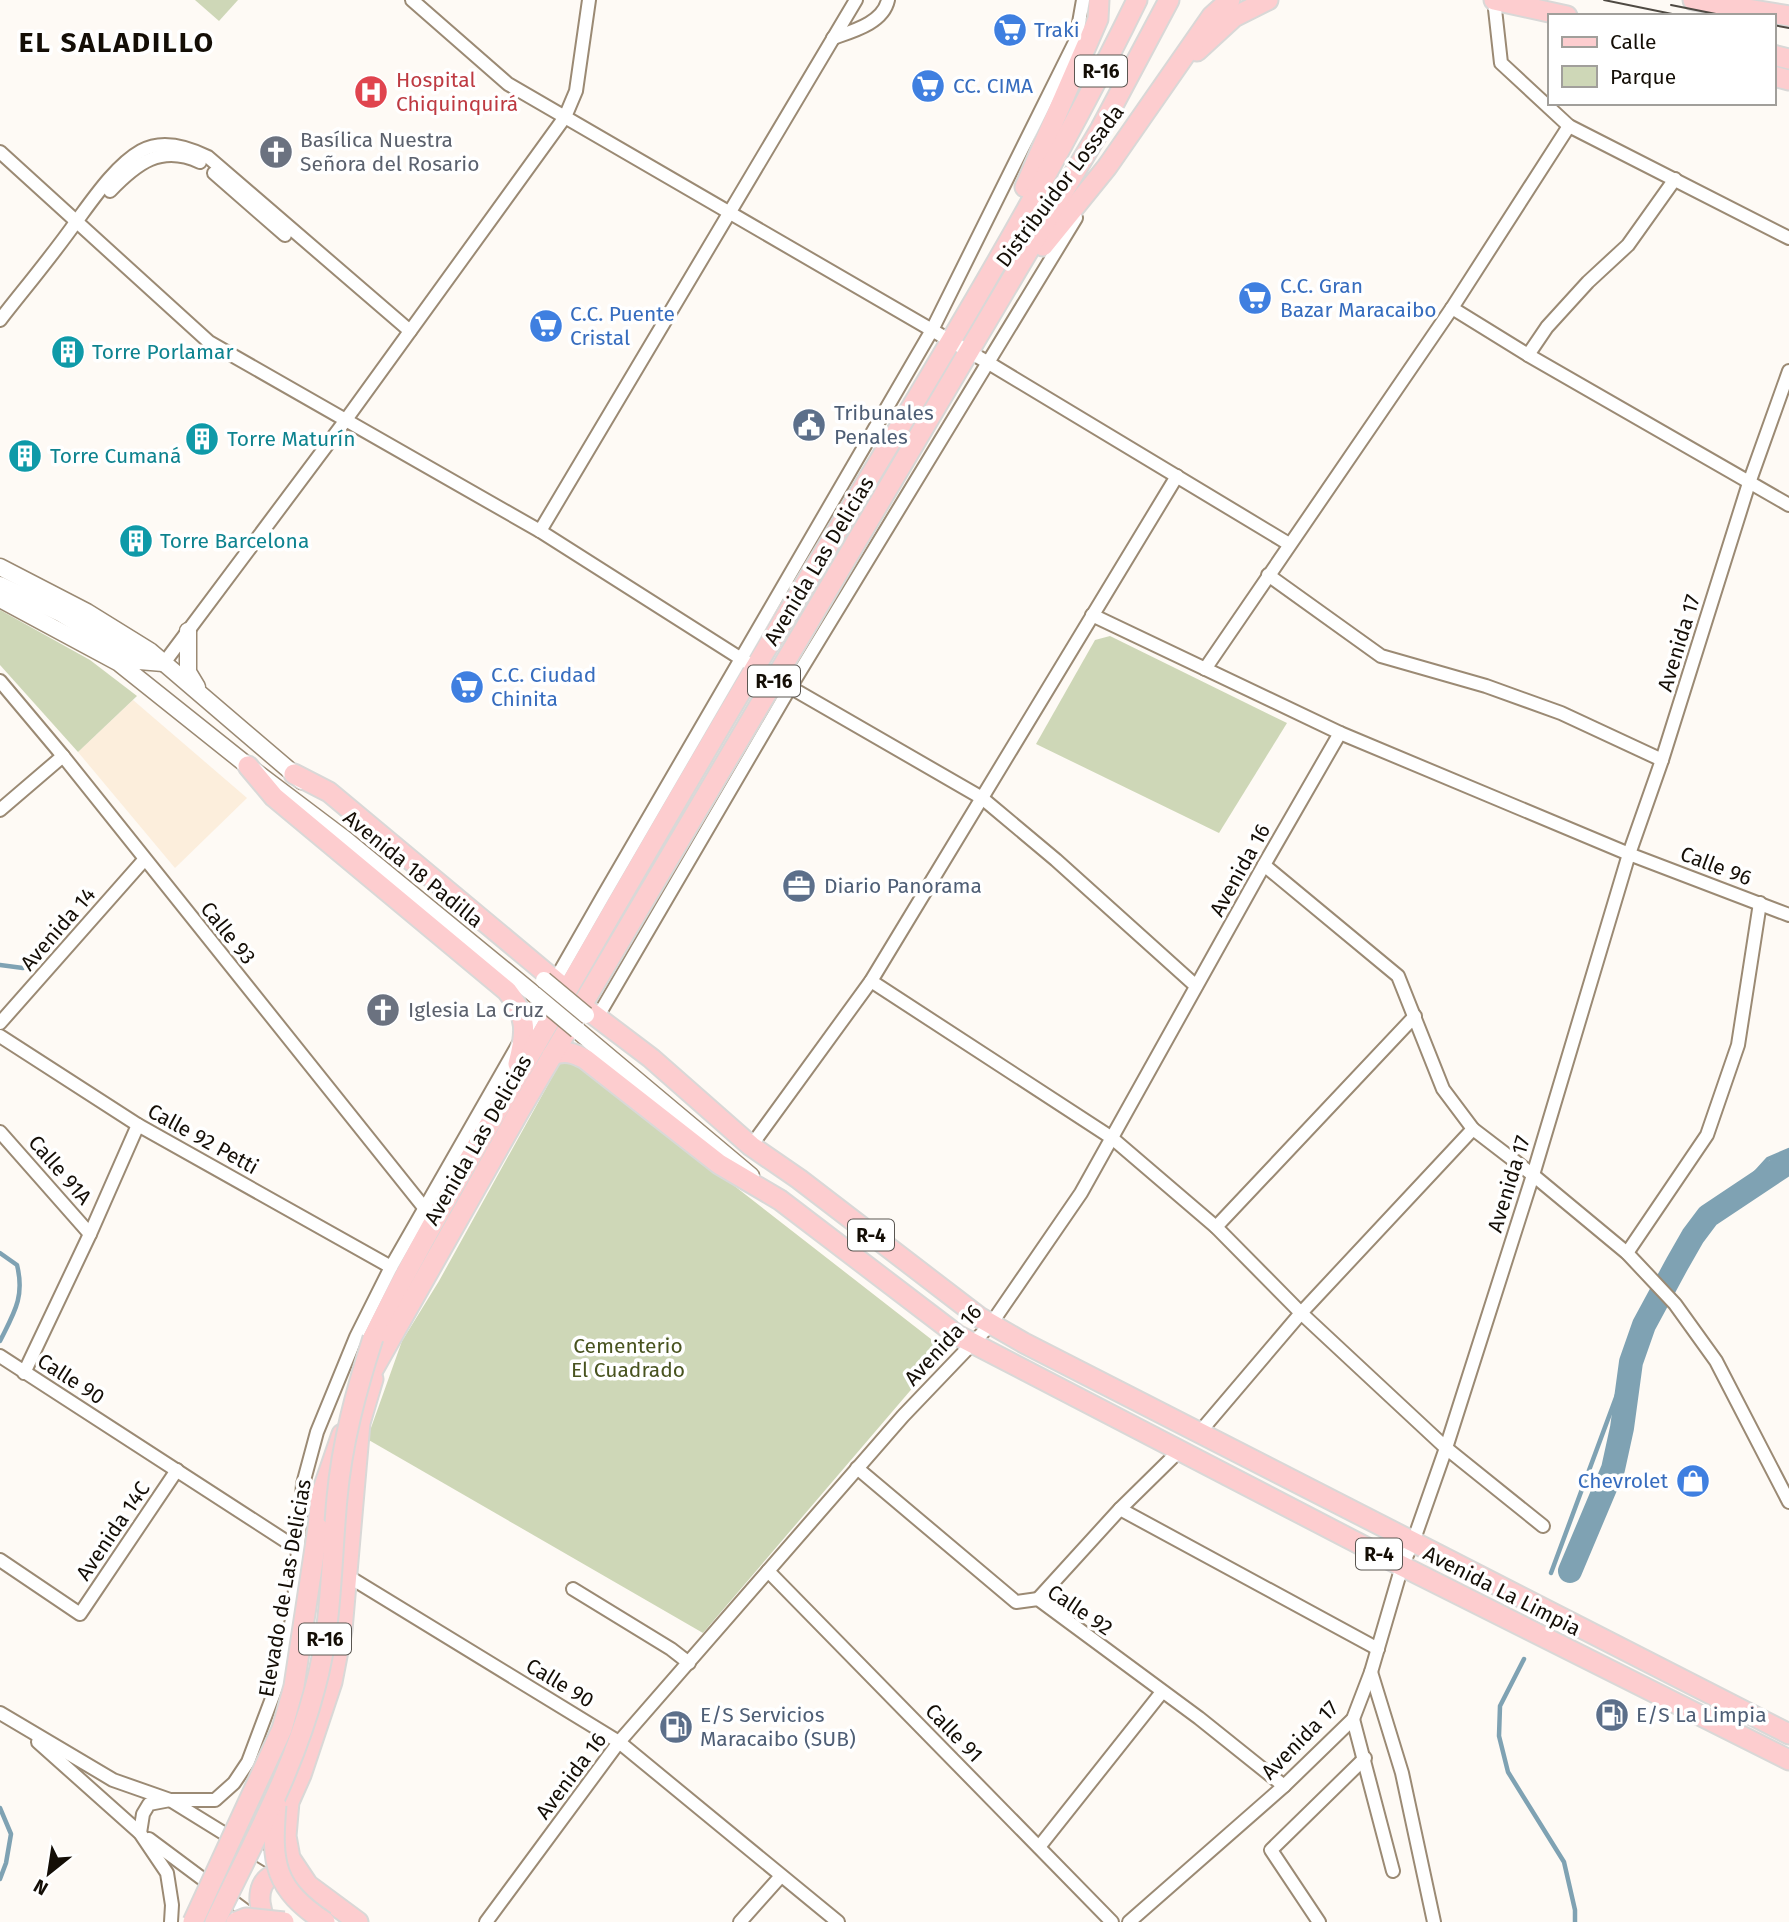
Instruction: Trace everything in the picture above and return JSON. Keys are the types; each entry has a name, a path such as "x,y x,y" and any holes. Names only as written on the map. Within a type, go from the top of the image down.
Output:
{"main road":[{"name":"Distribuidor Lossada","path":"978,296 1098,19 1099,0"},
{"name":"Avenida Las Delicias","path":"373,1338 410,1261 513,1083 561,986 749,663 978,296 1114,48 1137,0"},
{"name":"Avenida Las Delicias","path":"378,1361 581,1005 783,682 978,357 1001,299 1101,128 1169,0"},
{"name":"Distribuidor Lossada","path":"1001,299 1107,167 1212,16 1230,0"},
{"path":"1170,75 1234,17 1268,0"},
{"path":"1494,0 1558,14"},
{"path":"1693,0 1789,16"},
{"path":"248,766 274,797 507,991 520,1007 525,1021 513,1083"},
{"path":"294,774 329,792 561,986 523,1036"},
{"path":"581,1005 651,1058 751,1146"},
{"path":"552,1055 560,1052 575,1053 585,1059 719,1164 780,1200"},
{"name":"R-4","path":"751,1146 991,1324"},
{"name":"R-4","path":"780,1200 957,1335 972,1343"},
{"name":"Avenida La Limpia","path":"991,1324 1789,1734"},
{"name":"Elevado de Las Delicias","path":"215,1922 299,1740 318,1675 330,1617 337,1497 347,1430 373,1338"},
{"name":"Avenida La Limpia","path":"972,1343 1402,1566 1789,1760"},
{"name":"Elevado de Las Delicias","path":"193,1922 282,1729 297,1672 321,1496 360,1393 378,1361"},
{"name":"R-16","path":"307,1885 290,1858 286,1836 289,1802 301,1775 332,1682 342,1630 360,1423 378,1361"},
{"path":"276,1793 273,1839 276,1862 288,1892 304,1908 325,1922"},
{"path":"265,1922 258,1903 259,1892 263,1883 278,1874 307,1885 358,1922"},
{"path":"236,1922 246,1918 284,1922"}],"street":[{"path":"412,0 508,84 951,341 1289,544"},
{"path":"0,585 60,613 139,661 164,663 345,421 565,117 576,91 589,0"},
{"path":"540,531 857,0 869,15 878,17"},
{"path":"833,38 863,27 878,17 887,7 888,0"},
{"name":"Avenida Las Delicias","path":"749,663 932,330 1076,40 1083,0"},
{"path":"1494,0 1502,63 1569,126 1789,238"},
{"path":"1205,669 1452,308 1569,126"},
{"path":"0,320 115,174 142,150 162,145 186,146 208,157 410,331"},
{"path":"0,152 209,342 540,531 749,663 982,797 1196,986"},
{"name":"Avenida Las Delicias","path":"978,357 1107,167"},
{"path":"1528,355 1547,327 1588,282 1628,245 1675,180"},
{"path":"1452,308 1528,355 1789,505"},
{"name":"Avenida 17","path":"1129,1922 1284,1786 1353,1719 1371,1672 1402,1566 1446,1448 1533,1175 1629,854 1662,760 1749,483 1789,371"},
{"path":"751,1146 871,981 1177,476"},
{"name":"Avenida 18 Padilla","path":"0,567 86,612 150,651 406,866 700,1121 780,1200"},
{"path":"1268,575 1381,656 1486,686 1549,709 1662,760"},
{"name":"Avenida 18 Padilla","path":"0,599 118,663 700,1121 751,1146"},
{"name":"Calle 96","path":"1092,615 1340,733 1629,854 1789,915"},
{"path":"188,631 188,672 199,693"},
{"name":"Calle 93","path":"0,681 64,756 144,860 426,1210"},
{"name":"Avenida Las Delicias","path":"598,1016 783,682"},
{"name":"Avenida 16","path":"486,1922 619,1742 857,1468 991,1324 1081,1193 1340,733"},
{"path":"0,810 64,756"},
{"name":"Avenida 14","path":"0,1023 144,860"},
{"path":"1264,865 1398,976 1443,1089 1473,1129 1627,1253 1675,1304 1716,1361 1789,1502"},
{"path":"1627,1253 1707,1135 1738,1045 1760,903"},
{"path":"871,981 1112,1138 1216,1227 1301,1313 1446,1448 1543,1526"},
{"path":"1216,1227 1415,1016"},
{"name":"Calle 92 Petti","path":"0,1036 138,1125 391,1267"},
{"name":"Avenida Las Delicias","path":"391,1267 426,1210 523,1036"},
{"path":"24,1373 138,1125"},
{"path":"1199,1433 1301,1313 1473,1129"},
{"name":"Calle 91A","path":"0,1132 90,1234"},
{"name":"R-16","path":"170,1800 215,1800 234,1783 248,1762 277,1685 293,1615 303,1484 317,1432 356,1337 391,1267"},
{"name":"Calle 90","path":"0,1356 298,1549"},
{"path":"1038,1599 1120,1509 1179,1451"},
{"name":"Calle 92","path":"857,1468 1016,1602 1038,1599 1199,1717 1284,1786"},
{"name":"Avenida 14C","path":"0,1560 80,1614 177,1470"},
{"path":"1120,1509 1378,1649"},
{"name":"Calle 91","path":"768,1571 1112,1922"},
{"name":"Calle 90","path":"346,1575 619,1742 838,1922"},
{"path":"573,1589 671,1648 689,1663"},
{"path":"1371,1672 1402,1773 1434,1922"},
{"path":"1039,1847 1163,1692"},
{"path":"0,1713 113,1780 170,1800 307,1885"},
{"path":"1353,1719 1393,1871"},
{"path":"23,1727 140,1833 260,1922"},
{"path":"1319,1922 1271,1850 1365,1758"},
{"path":"170,1800 149,1804 143,1814 140,1833 167,1873 172,1905 171,1922"},
{"path":"740,1922 781,1876"}],"shaded area":[{"path":"133,700 247,798 175,868 78,752"}],"green space":[{"path":"195,0 238,0 219,21"},
{"path":"0,610 90,660 137,696 78,752 0,665"},
{"path":"1110,636 1287,723 1219,833 1036,744 1095,640"},
{"name":"Cementerio El Cuadrado","path":"565,1054 945,1350 703,1633 367,1439 402,1341 439,1281"}],"waterway":[{"path":"0,965 23,968"},
{"path":"1551,1573 1658,1284 1678,1258 1768,1159 1789,1150"},
{"path":"1570,1571 1613,1469 1631,1362 1644,1325 1693,1236 1708,1216 1789,1162"},
{"path":"0,1253 17,1265 20,1286 17,1305 0,1341"},
{"path":"1524,1659 1500,1706 1499,1736 1508,1772 1564,1862 1575,1910 1575,1922"},
{"path":"0,1808 11,1834 0,1879"}],"tram line":[{"path":"1604,0 1672,14"},
{"path":"1671,5 1716,14"},
{"path":"1775,25 1789,28"}],"place":[{"name":"Traki","path":"1010,30"},
{"name":"CC. CIMA","path":"928,86"},
{"name":"Hospital Chiquinquirá","path":"371,92"},
{"name":"Basílica Nuestra Señora del Rosario","path":"276,152"},
{"name":"C.C. Gran Bazar Maracaibo","path":"1255,298"},
{"name":"C.C. Puente Cristal","path":"546,326"},
{"name":"Torre Porlamar","path":"68,352"},
{"name":"Tribunales Penales","path":"809,425"},
{"name":"Torre Maturín","path":"202,439"},
{"name":"Torre Cumaná","path":"25,456"},
{"name":"Torre Barcelona","path":"136,541"},
{"name":"C.C. Ciudad Chinita","path":"467,687"},
{"name":"Diario Panorama","path":"799,886"},
{"name":"Iglesia La Cruz","path":"383,1010"},
{"name":"Chevrolet","path":"1693,1481"},
{"name":"E/S La Limpia","path":"1612,1715"},
{"name":"E/S Servicios Maracaibo (SUB)","path":"676,1727"}],"district":[{"name":"EL SALADILLO","path":"117,42"}]}
